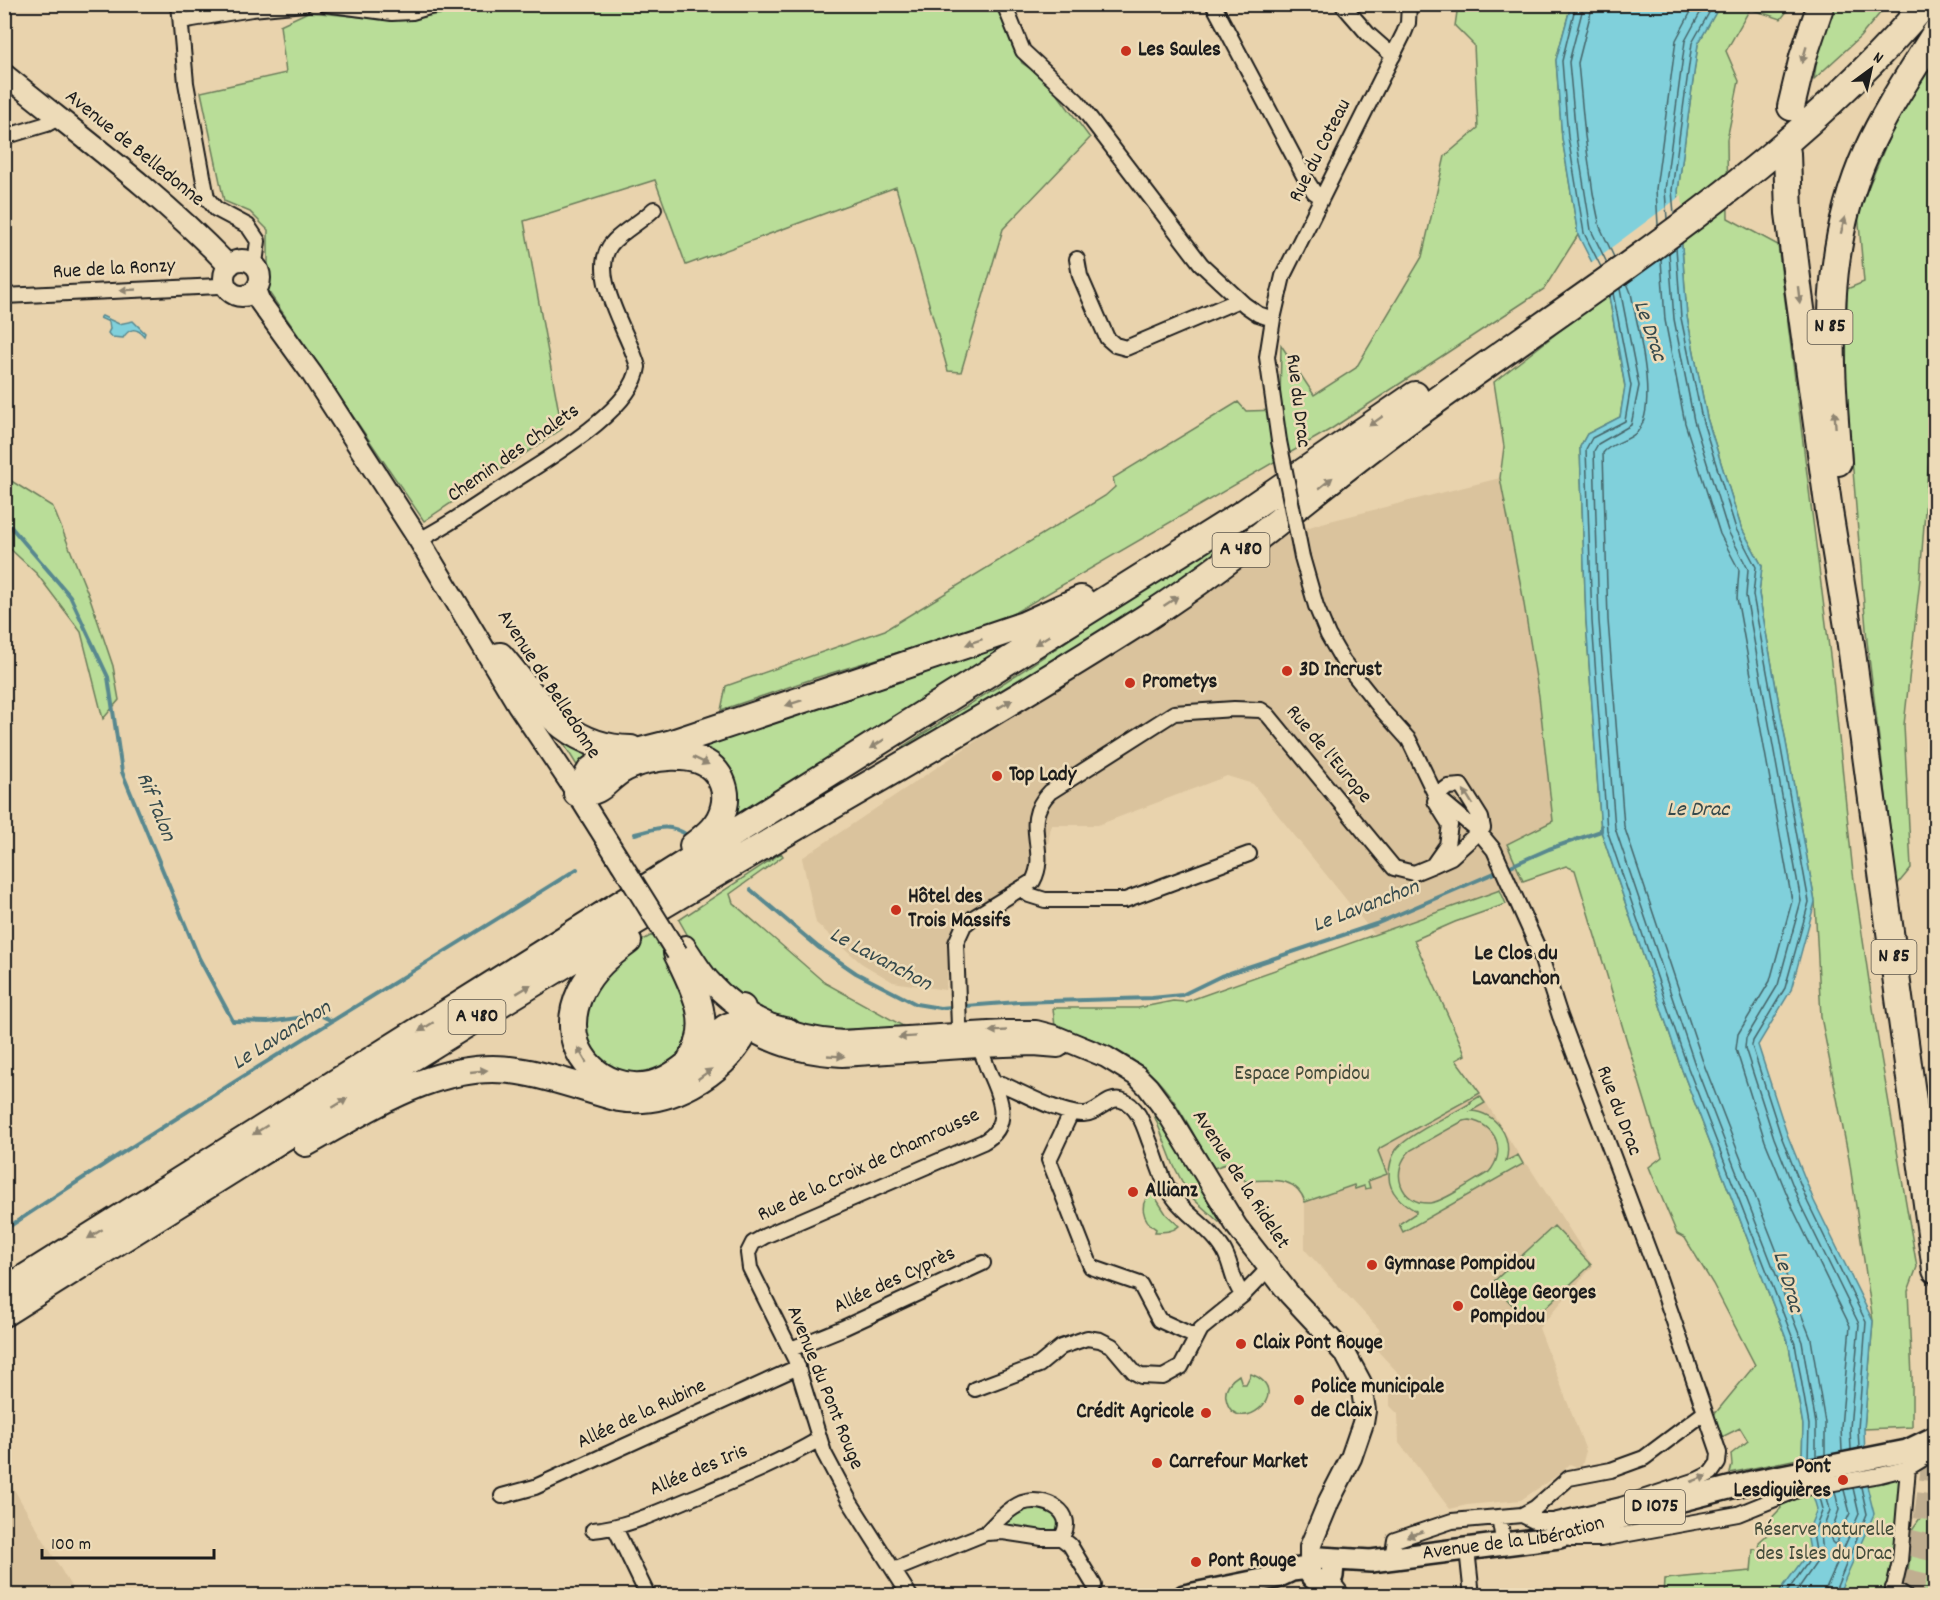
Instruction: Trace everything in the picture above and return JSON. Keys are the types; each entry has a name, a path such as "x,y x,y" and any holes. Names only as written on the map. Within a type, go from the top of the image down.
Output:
{"highway":[{"path":"1791,107 1803,57 1821,4"},
{"name":"A 480","path":"1719,189 1848,65 1904,4"},
{"name":"A 480","path":"5,1305 511,973 1198,542 1512,337 1618,274 1719,189 1825,108 1889,45 1924,4"},
{"name":"N 85","path":"1851,645 1831,358 1831,312 1835,263 1848,204 1868,151 1892,104 1935,32"},
{"name":"N 85","path":"1787,153 1790,213 1799,294 1829,511 1851,645 1935,1270"},
{"name":"A 480","path":"5,1305 625,928 1137,624 1247,546 1512,337"},
{"path":"511,973 706,836 718,824 725,803 723,783 716,771 698,759 683,756 627,767 601,788 584,789 591,770 601,762 683,739 1024,625 1072,604 1178,543 1198,542"},
{"path":"500,656 550,715 564,728 600,746 643,749"},
{"path":"777,1036 756,1039 734,1025 723,1030 686,1066 663,1082 641,1086 610,1081 593,1070 578,1048 572,1030 576,1001 590,976 607,958 634,937 955,734"},
{"path":"681,949 698,998 702,1020 700,1040 686,1066"},
{"path":"5,1305 29,1307 377,1103 426,1082 465,1072 516,1070 556,1079 619,1098 645,1100 670,1094 706,1075 740,1027"}],"main road":[{"name":"Avenue de Belledonne","path":"4,74 198,233 228,274"},
{"path":"239,261 252,264 259,276 255,290 245,296 237,295 228,289 228,274 239,261"},
{"name":"Avenue de Belledonne","path":"255,290 260,302 312,374 418,540 518,705 584,789"},
{"name":"Avenue de Belledonne","path":"418,540 500,656 681,949"},
{"name":"Avenue de la Ridelet","path":"681,949 700,985 740,1027 777,1036 842,1041 959,1026 1005,1031 1036,1031 1055,1036 1106,1057 1137,1076 1158,1099 1237,1227 1268,1269 1346,1354 1362,1389 1365,1411 1362,1429 1324,1514 1322,1573"},
{"path":"946,1049 956,1042 959,1026"},
{"name":"Avenue de la Ridelet","path":"777,1036 804,1051 842,1056 1034,1045 1090,1050"},
{"name":"D 1075","path":"1797,1481 1907,1451 1935,1437"},
{"name":"Avenue de la Libération","path":"1184,1596 1277,1577 1292,1570 1322,1573 1381,1559 1559,1537 1655,1507 1797,1481"}],"street":[{"path":"179,4 186,83 207,198 216,209 248,226 258,242 252,264"},
{"path":"181,21 252,9 304,4"},
{"path":"325,4 392,13 412,12 439,4"},
{"path":"1004,4 1023,51 1077,101 1201,264 1239,300 1258,314 1273,319"},
{"path":"1213,4 1304,176 1314,192 1321,197"},
{"path":"1342,4 1356,22 1392,56"},
{"name":"Rue du Coteau","path":"1273,319 1286,268 1408,24 1409,4"},
{"path":"4,137 47,124 58,118"},
{"name":"Chemin des Chalets","path":"418,540 452,522 582,436 630,389 637,377 638,367 608,289 603,261 614,241 654,209"},
{"path":"1077,259 1080,276 1107,338 1115,345 1126,348 1239,300"},
{"name":"Rue de la Ronzy","path":"4,296 219,286 228,274"},
{"name":"Rue du Drac","path":"1273,319 1267,357 1279,441 1302,557 1316,606 1328,635 1343,661 1410,740 1436,796 1479,832 1494,850 1538,948 1584,1084 1659,1278 1719,1452 1718,1463 1708,1476 1621,1504 1553,1521 1534,1521 1522,1515"},
{"name":"Rue de l'Europe","path":"959,1026 956,943 964,925 1033,881 1037,874 1035,818 1038,805 1050,792 1169,715 1234,709 1261,710 1268,715 1394,868 1414,873 1431,866 1451,857 1479,832"},
{"name":"Rue du Drac","path":"1436,796 1448,788 1461,786 1481,818 1484,828 1479,832"},
{"path":"1431,866 1447,845 1450,825 1435,802 1436,796"},
{"path":"1023,889 1029,895 1046,900 1125,900 1249,854"},
{"path":"959,1026 978,1047"},
{"name":"Rue de la Croix de Chamrousse","path":"748,1253 753,1243 765,1236 986,1140 997,1130 1002,1119 1002,1101 978,1047"},
{"path":"996,1086 1002,1084 1071,1113 1086,1114 1114,1100 1120,1099 1126,1102 1139,1115 1173,1197 1217,1241 1227,1258 1232,1278 1243,1294"},
{"path":"1071,1113 1048,1160 1091,1267 1140,1284 1159,1320 1196,1337"},
{"name":"Avenue du Pont Rouge","path":"748,1253 750,1268 798,1367 818,1440 850,1502 910,1596"},
{"name":"Allée des Cyprès","path":"791,1349 843,1328 983,1263"},
{"path":"975,1389 1039,1365 1061,1347 1087,1338 1100,1340 1112,1346 1134,1372 1141,1376 1163,1377 1181,1367 1201,1329 1243,1294 1268,1269"},
{"name":"Allée de la Rubine","path":"502,1496 535,1487 798,1367"},
{"name":"Rue du Drac","path":"1381,1559 1395,1540 1452,1521 1522,1515 1535,1508 1569,1478 1611,1470 1644,1458 1707,1419"},
{"name":"Allée des Iris","path":"593,1530 615,1528 735,1480 818,1440"},
{"path":"1797,1481 1881,1475 1908,1467 1935,1451"},
{"path":"1906,1596 1893,1592 1900,1561 1908,1467"},
{"path":"986,1533 999,1519 1022,1503 1043,1501 1056,1507 1062,1514 1066,1527 1061,1538"},
{"path":"1499,1517 1504,1545"},
{"path":"615,1528 648,1596"},
{"path":"894,1570 986,1533 1003,1532 1061,1538 1070,1545 1094,1585"},
{"path":"1467,1550 1472,1596"},
{"path":"1322,1573 1343,1596"}],"shaded area":[{"path":"1500,478 1539,696 1553,821 1507,844 1523,881 1374,934 1253,784 1227,776 1098,825 1051,825 1041,889 981,925 954,936 945,990 893,982 861,963 816,923 802,858 1281,536 1322,523"},
{"name":"Collège Georges Pompidou","path":"1480,1093 1593,1266 1539,1328 1586,1451 1581,1469 1570,1464 1521,1500 1467,1505 1450,1509 1399,1443 1398,1414 1390,1406 1390,1390 1402,1377 1372,1345 1374,1336 1380,1330 1305,1250 1305,1202 1368,1181 1380,1148"},
{"path":"5,1473 76,1595 7,1595 5,1592"}],"green space":[{"path":"488,4 997,5 1022,63 1047,80 1090,138 1003,229 961,372 948,371 896,187 686,265 655,180 524,221 562,429 424,521 268,291 268,230 250,212 224,201 201,92 286,73 280,25 308,12 396,20 474,10"},
{"path":"1458,5 1571,5 1556,60 1562,138 1578,235 1544,289 1331,429 1000,621 815,678 721,710 726,686 885,630 1105,496 1115,487 1113,478 1238,402 1246,411 1280,410 1281,345 1314,395 1356,368 1422,257 1445,156 1478,128 1474,45 1455,26"},
{"path":"1720,5 1792,5 1781,19 1750,9 1726,51 1739,81 1727,139 1728,218 1778,245 1833,679 1853,873 1876,1028 1917,1267 1908,1291 1912,1427 1864,1429 1873,1321 1849,1159 1821,1017 1815,902 1759,594 1762,566 1741,527 1707,418 1687,317 1678,191 1698,44"},
{"path":"1835,5 1887,5 1860,37 1814,79 1820,39"},
{"path":"1935,62 1936,421 1929,456 1920,579 1904,725 1911,868 1897,885 1867,641 1846,385 1847,289 1864,282 1858,212 1901,109"},
{"path":"1609,296 1625,387 1620,417 1587,434 1580,447 1586,621 1601,831 1682,1070 1789,1346 1803,1425 1802,1458 1730,1473 1731,1454 1748,1441 1740,1428 1722,1437 1714,1415 1755,1365 1713,1284 1685,1238 1677,1234 1649,1167 1662,1157 1575,870 1566,866 1523,881 1507,844 1553,821 1539,696 1500,478 1504,447 1494,382"},
{"path":"5,477 53,507 91,601 113,666 119,700 103,719 81,632 37,574 5,544"},
{"path":"1282,497 1284,506 1189,580 905,751 902,747 1019,673"},
{"path":"1032,634 725,826 734,787 672,750"},
{"path":"563,739 596,752 581,772 562,741"},
{"path":"781,853 783,856 730,894 733,903 825,983 905,1027 822,1030 781,1018 732,993 696,950 679,920"},
{"name":"Espace Pompidou","path":"1500,890 1506,904 1455,922 1414,940 1464,1051 1465,1055 1456,1060 1480,1093 1380,1148 1378,1151 1387,1174 1368,1181 1370,1188 1365,1189 1364,1186 1355,1189 1354,1185 1305,1202 1301,1193 1288,1183 1272,1180 1245,1181 1234,1161 1214,1168 1169,1094 1150,1073 1117,1050 1093,1039 1055,1027 1053,1008 1138,1008 1173,1001 1185,1002"},
{"path":"652,935 685,985 696,1012 684,1052 659,1074 626,1077 603,1067 585,1047 586,1000 627,949"},
{"path":"1480,1096 1485,1103 1471,1111 1488,1116 1495,1121 1505,1135 1508,1152 1506,1161 1518,1155 1523,1164 1403,1232 1399,1224 1416,1211 1401,1201 1391,1188 1389,1173 1394,1153 1410,1137","holes":["1463,1121 1478,1123 1492,1133 1498,1147 1497,1156 1489,1172 1436,1202 1420,1202 1411,1198 1401,1185 1399,1176 1404,1158 1411,1150"]},
{"path":"1157,1114 1221,1221 1219,1222 1189,1195 1174,1166 1154,1115"},
{"path":"1152,1192 1166,1214 1179,1226 1168,1231 1155,1232 1156,1229 1145,1216 1143,1206"},
{"path":"1554,1226 1591,1265 1529,1323 1492,1283"},
{"path":"1251,1374 1264,1382 1268,1391 1266,1401 1250,1414 1240,1415 1231,1410 1226,1398 1226,1390 1239,1375 1242,1384 1246,1384"},
{"name":"Réserve naturelle des Isles du Drac","path":"1896,1477 1902,1480 1902,1531 1886,1595 1663,1596 1664,1579 1751,1571 1753,1549 1760,1550 1759,1542 1768,1534 1763,1527 1781,1508 1780,1505 1796,1494"},
{"path":"1935,1497 1935,1595 1915,1595 1906,1589 1913,1528"},
{"path":"1036,1504 1059,1516 1059,1529 1054,1533 1007,1527 1004,1523 1013,1513"}],"water":[{"name":"Le Drac","path":"1571,5 1720,5 1698,44 1678,191 1687,317 1707,418 1741,527 1762,566 1759,594 1815,902 1791,990 1758,1045 1787,1134 1814,1201 1873,1321 1864,1429 1866,1482 1874,1514 1838,1595 1777,1595 1810,1550 1807,1534 1817,1509 1802,1458 1803,1425 1789,1346 1682,1070 1601,831 1586,621 1580,447 1587,434 1620,417 1625,386 1609,296 1578,235 1562,138 1556,60"},
{"path":"102,316 119,324 133,321 145,333 144,336 133,330 123,338 111,337 108,333 109,322 100,318"}],"pier":[{"path":"1682,195 1684,234 1604,294 1589,264"}],"waterway":[{"name":"Rif Talon","path":"4,522 11,527 70,596 108,677 122,772 199,958 233,1021 268,1022 320,1015 332,1021"},
{"name":"Le Lavanchon","path":"1506,868 1549,849 1601,831 1601,826"},
{"path":"635,834 667,828 687,835"},
{"name":"Le Lavanchon","path":"4,1230 218,1092 577,869"},
{"name":"Le Lavanchon","path":"751,890 818,947 856,973 916,1004 940,1008 1018,1002 1182,995 1221,976 1376,924 1499,871"}],"tunnel":[{"path":"1909,1596 1925,1529 1936,1454"}],"place":[{"name":"Les Saules","path":"1126,51"},
{"name":"3D Incrust","path":"1287,671"},
{"name":"Prometys","path":"1130,683"},
{"name":"Top Lady","path":"997,776"},
{"name":"Hôtel des Trois Massifs","path":"896,910"},
{"name":"Allianz","path":"1133,1192"},
{"name":"Gymnase Pompidou","path":"1372,1265"},
{"name":"Collège Georges Pompidou","path":"1458,1306"},
{"name":"Claix Pont Rouge","path":"1241,1344"},
{"name":"Police municipale de Claix","path":"1299,1400"},
{"name":"Crédit Agricole","path":"1206,1413"},
{"name":"Carrefour Market","path":"1157,1463"},
{"name":"Pont Lesdiguières","path":"1843,1480"},
{"name":"Pont Rouge","path":"1196,1562"}],"district":[{"name":"Le Clos du Lavanchon","path":"1516,966"}]}
